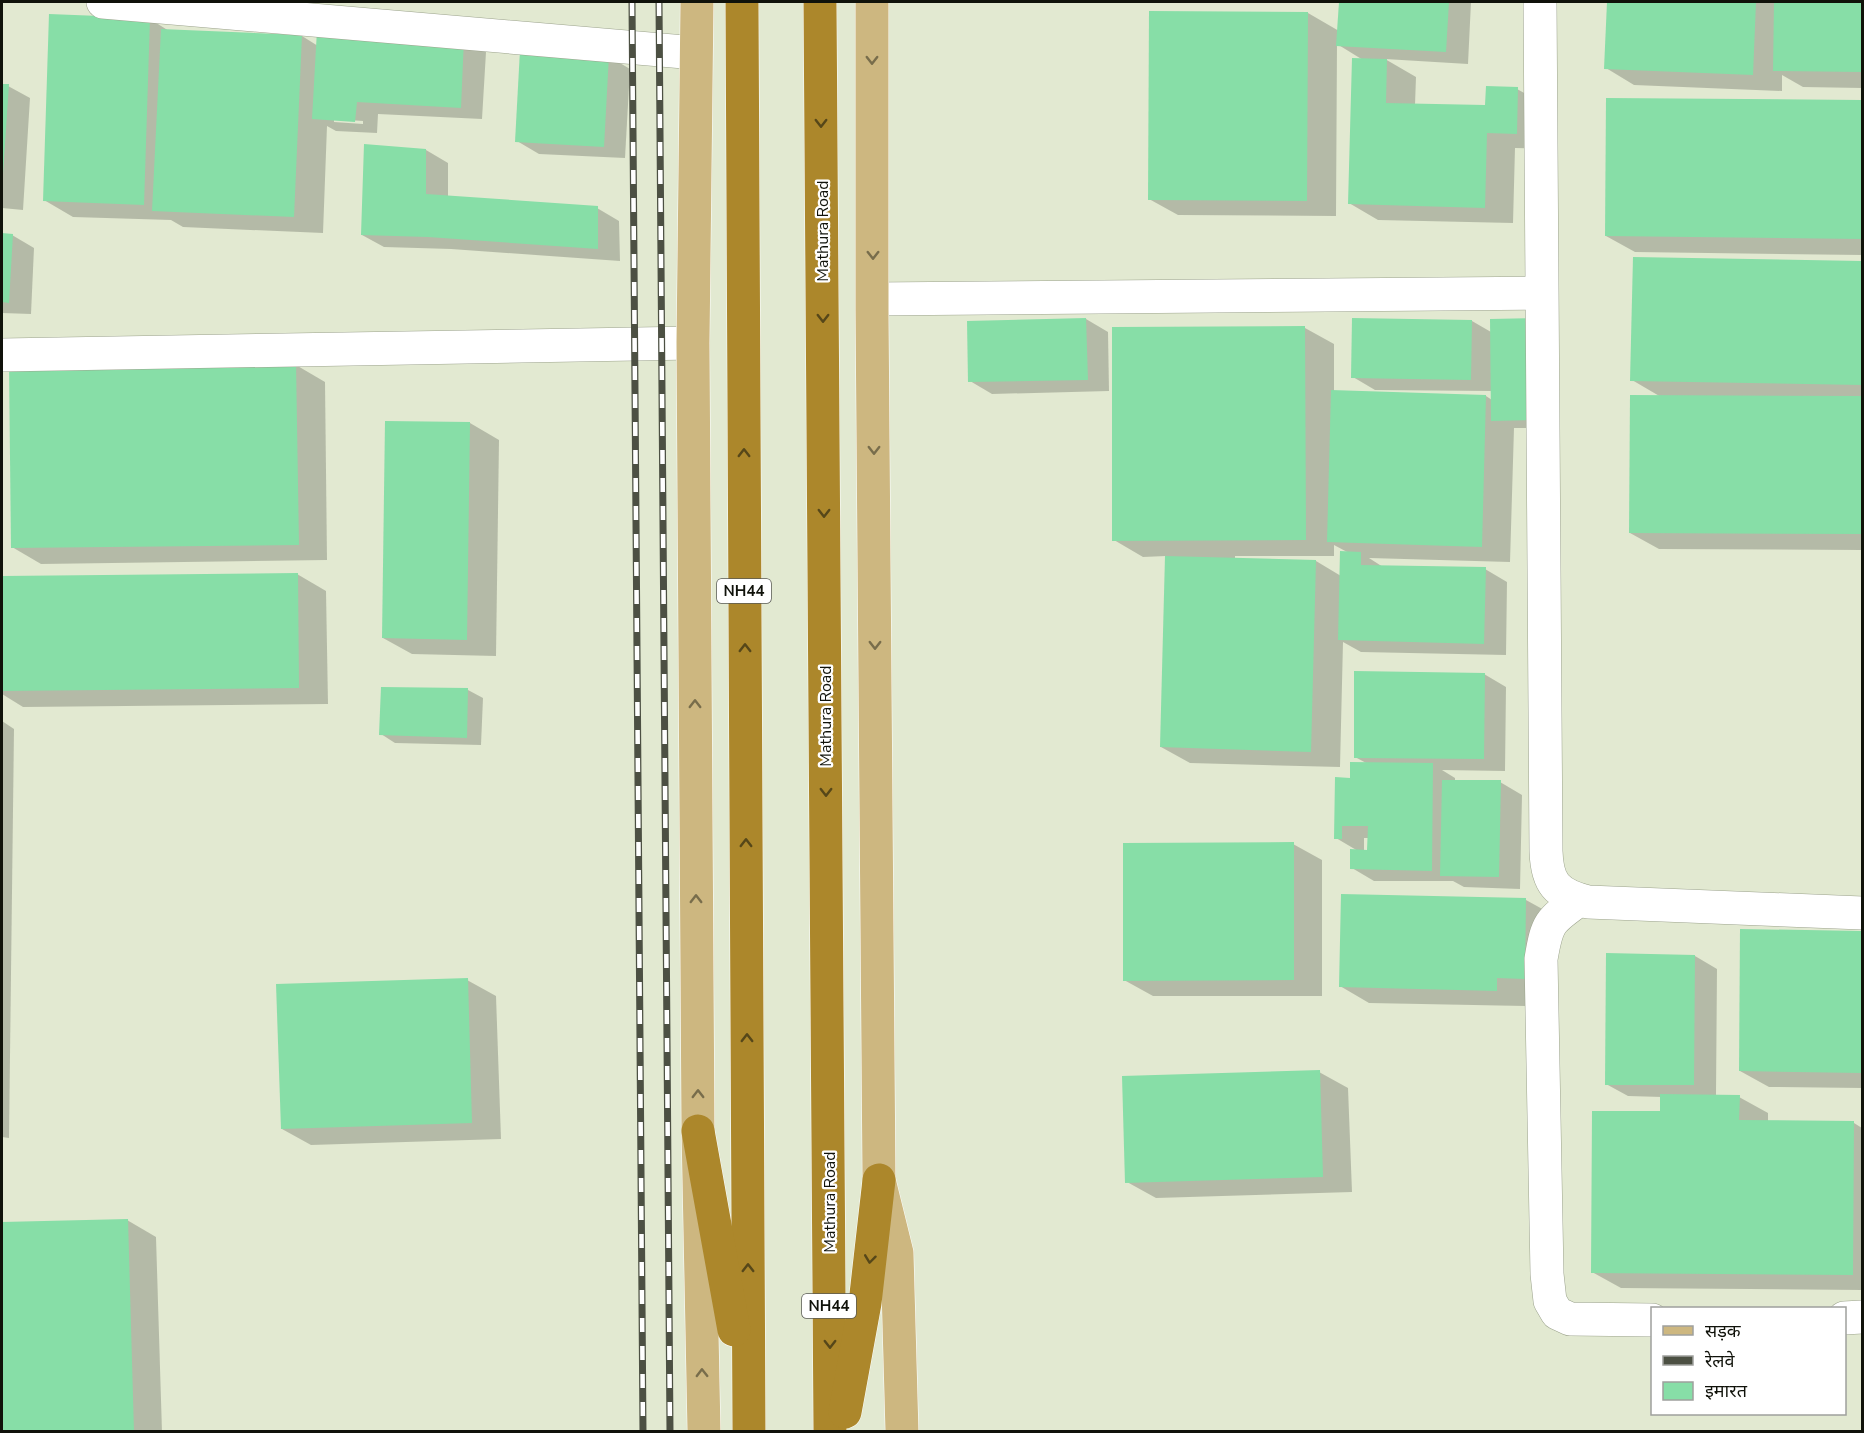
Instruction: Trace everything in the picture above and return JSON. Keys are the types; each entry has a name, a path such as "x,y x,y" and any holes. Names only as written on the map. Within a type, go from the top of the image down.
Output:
{"highway":[{"name":"NH44","path":"742,2 749,1420"},
{"name":"Mathura Road","path":"820,2 830,1431"},
{"path":"698,1131 749,1420"},
{"path":"842,1431 865,1303 879,1180"}],"main road":[{"path":"697,2 693,343 698,1131 704,1431"},
{"path":"872,3 879,1180 897,1253 902,1431"}],"lane":[{"path":"104,2 696,53"},
{"path":"1540,2 1540,293 1547,869 1556,888 1579,900 1601,903 1863,913"},
{"path":"873,299 1540,293"},
{"path":"2,355 693,343"},
{"path":"1579,900 1554,918 1547,929 1541,959 1547,1262 1550,1301 1557,1313 1570,1319 1651,1320"},
{"path":"1846,1318 1863,1317"}],"building":[{"path":"1339,2 1449,2 1446,52 1336,46"},
{"path":"1607,2 1756,2 1753,75 1604,69"},
{"path":"1774,2 1862,2 1862,72 1773,71"},
{"path":"1149,11 1308,12 1307,201 1148,200"},
{"path":"49,14 150,18 144,205 43,201"},
{"path":"161,29 302,35 294,217 152,211"},
{"path":"317,30 464,38 461,108 357,102 355,122 312,119"},
{"path":"520,50 609,55 604,147 515,142"},
{"path":"1352,58 1387,59 1386,103 1485,105 1486,86 1518,87 1517,134 1487,133 1485,208 1348,204"},
{"path":"2,84 9,84 3,174 2,174"},
{"path":"1606,98 1862,100 1862,239 1605,236"},
{"path":"364,144 426,149 426,194 598,206 598,249 428,237 361,235"},
{"path":"2,233 13,234 9,303 2,302"},
{"path":"1633,257 1862,261 1862,385 1630,381"},
{"path":"1086,318 1088,380 968,382 967,321"},
{"path":"1352,318 1472,320 1471,380 1351,378"},
{"path":"1532,318 1533,420 1491,421 1490,319"},
{"path":"1305,326 1306,540 1112,541 1112,327"},
{"path":"296,363 299,545 11,548 9,366"},
{"path":"1331,390 1486,395 1482,547 1327,542"},
{"path":"1630,395 1862,396 1862,534 1629,533"},
{"path":"385,421 470,422 467,640 382,638"},
{"path":"1340,551 1361,552 1361,565 1486,567 1484,644 1338,640"},
{"path":"1165,556 1316,560 1311,752 1160,747"},
{"path":"298,573 299,688 2,691 2,576"},
{"path":"1354,671 1485,673 1484,759 1354,758"},
{"path":"381,687 468,688 467,738 379,735"},
{"path":"1350,762 1433,763 1432,871 1350,869 1350,849 1367,850 1368,826 1342,826 1342,839 1334,839 1335,777 1350,778"},
{"path":"1442,780 1501,780 1499,877 1440,876"},
{"path":"1294,842 1294,980 1123,981 1123,843"},
{"path":"1341,894 1526,898 1525,979 1497,978 1497,991 1339,987"},
{"path":"1740,929 1862,931 1862,1073 1739,1071"},
{"path":"1606,953 1695,955 1694,1085 1605,1085"},
{"path":"468,978 472,1123 281,1129 276,984"},
{"path":"1320,1070 1323,1177 1125,1183 1122,1076"},
{"path":"1660,1094 1740,1095 1739,1120 1854,1121 1853,1275 1591,1273 1592,1111 1660,1111"},
{"path":"128,1219 134,1432 2,1432 2,1222"}],"railway":[{"path":"632,2 643,1432"},
{"path":"659,2 670,1432"}]}
